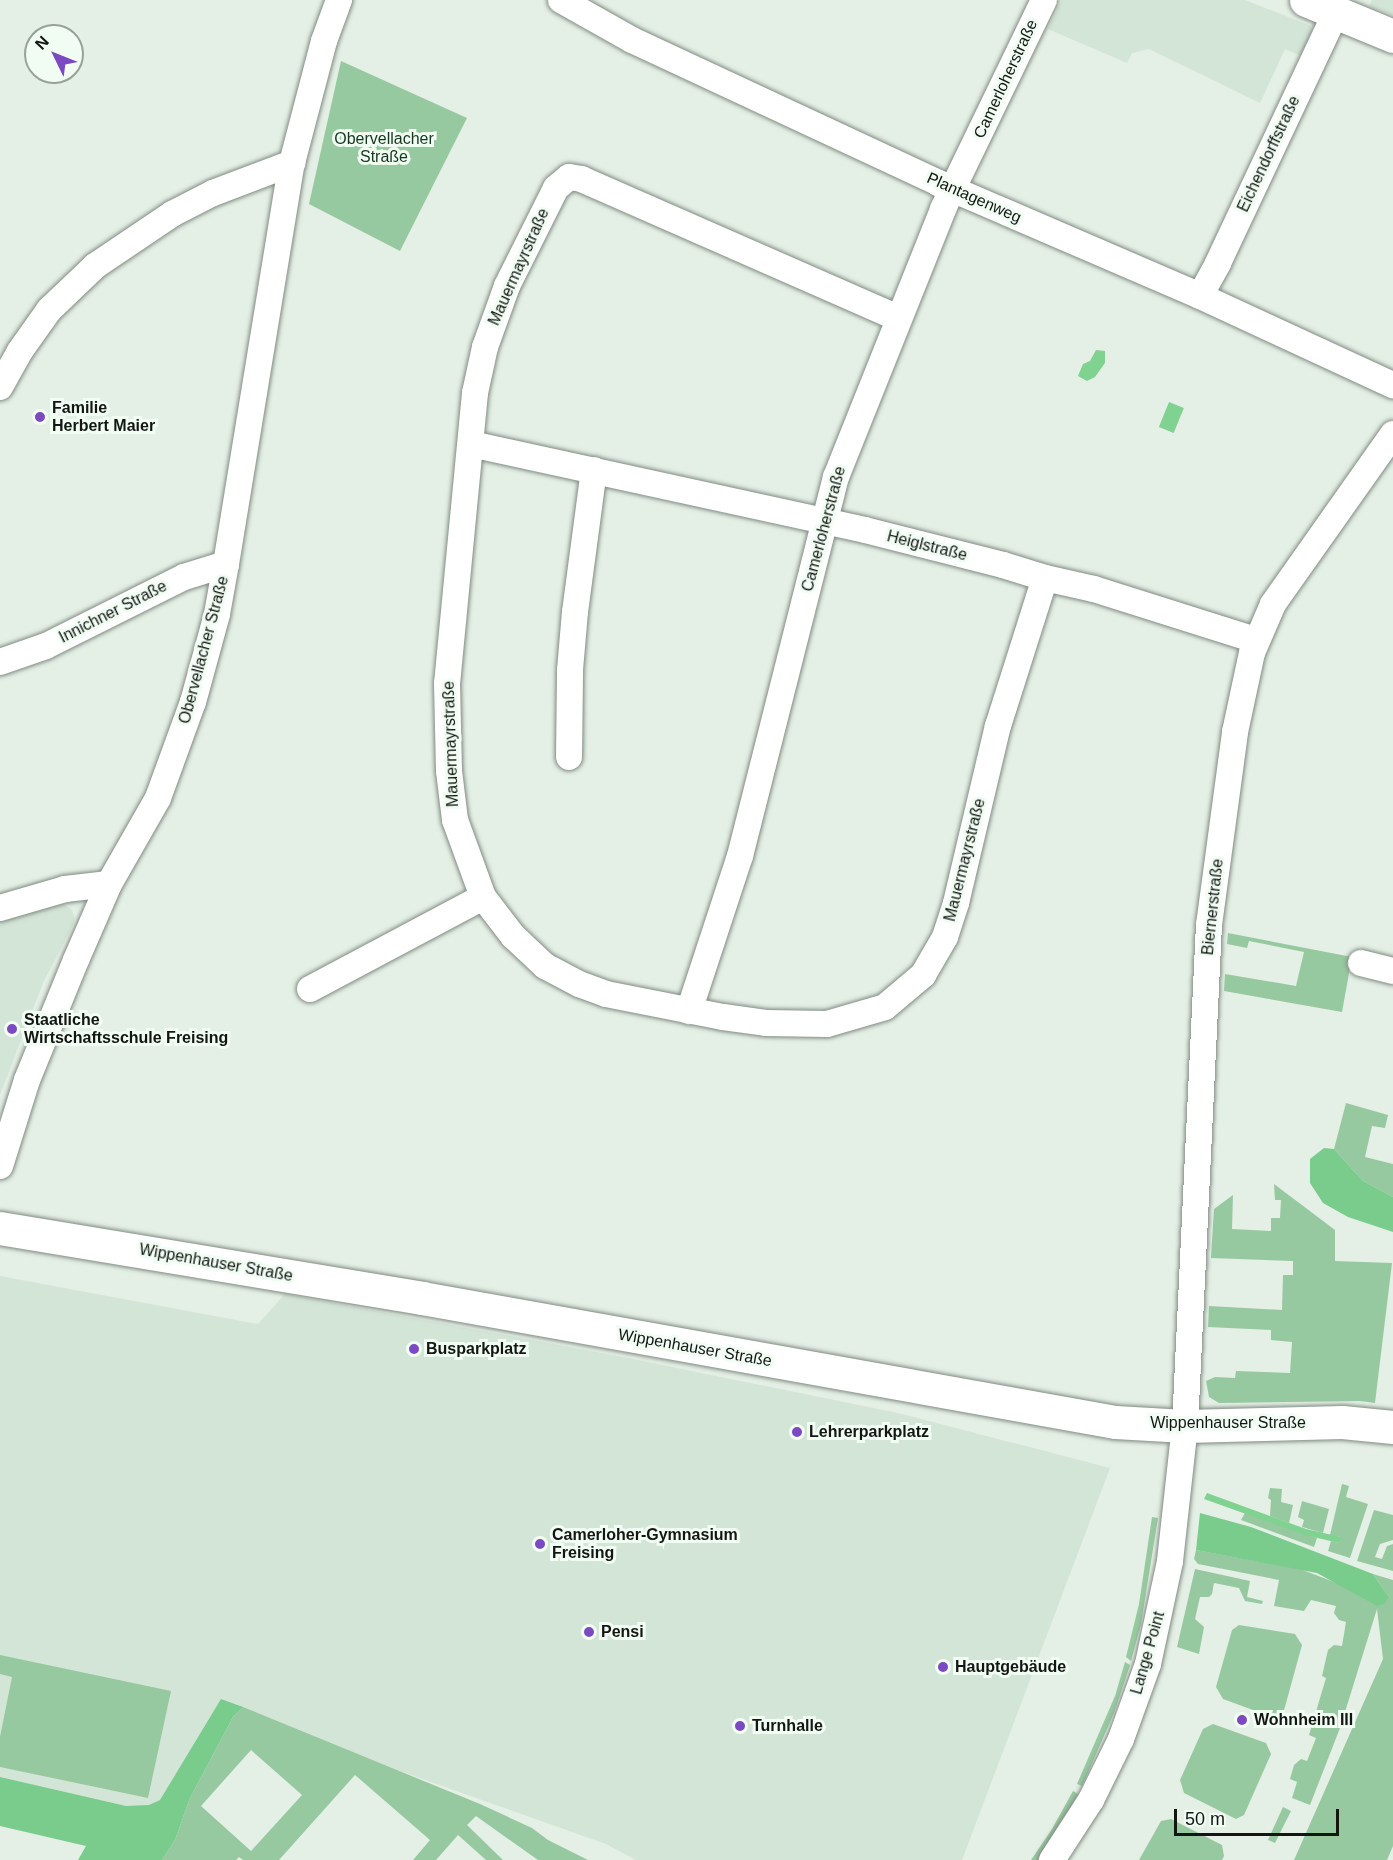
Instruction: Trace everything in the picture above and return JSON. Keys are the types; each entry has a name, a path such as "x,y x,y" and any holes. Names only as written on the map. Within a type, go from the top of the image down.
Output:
{"street":[{"name":"Obervellacher Straße","path":"0,1166 27,1080 109,884 158,798 193,702 217,614 292,164 324,41 339,0"},
{"name":"Plantagenweg","path":"561,0 632,40 953,190 1200,296 1393,385"},
{"name":"Camerloherstraße","path":"689,1011 740,856 836,477 898,318 953,190 1044,0"},
{"path":"1306,0 1393,36"},
{"name":"Eichendorffstraße","path":"1200,296 1336,12"},
{"path":"0,387 21,351 50,310 95,266 172,214 213,193 292,164"},
{"name":"Mauermayrstraße","path":"898,318 582,178 569,177 556,188 518,261 496,313 485,346 475,393 447,682 448,742 455,820 483,897 526,950 562,976 606,994 689,1011 766,1023 827,1024 885,1007 923,975 945,937 956,903 998,726 1045,578"},
{"name":"Biernerstraße","path":"1185,1426 1209,925 1235,732 1256,640 1285,585 1393,434"},
{"name":"Heiglstraße","path":"471,444 823,522 1003,565 1045,578 1094,589 1256,640"},
{"path":"569,757 570,670 575,612 594,470"},
{"name":"Innichner Straße","path":"0,662 46,646 184,577 226,564"},
{"path":"0,908 65,889 109,884"},
{"path":"310,989 483,897"},
{"path":"1361,963 1393,971"},
{"name":"Wippenhauser Straße","path":"0,1228 422,1298 1105,1420 1185,1426 1342,1422 1393,1427"},
{"name":"Lange Point","path":"1052,1860 1090,1800 1121,1739 1148,1664 1170,1561 1185,1426"}],"shaded area":[{"path":"1062,0 1245,0 1311,26 1312,32 1301,56 1285,49 1260,103 1149,49 1132,53 1127,63 1048,29"},
{"path":"1372,0 1393,0 1393,15 1369,6"},
{"path":"1096,350 1105,351 1105,363 1095,377 1087,381 1078,376 1083,364 1090,361"},
{"path":"1169,402 1184,408 1174,433 1159,427"},
{"name":"Staatliche Wirtschaftsschule Freising","path":"62,903 72,910 75,920 43,983 0,1095 0,921"},
{"path":"1324,1148 1334,1149 1363,1181 1393,1197 1393,1232 1348,1217 1323,1203 1310,1183 1310,1159"},
{"name":"Camerloher-Gymnasium Freising","path":"0,1276 258,1324 285,1294 628,1358 898,1413 1110,1468 962,1860 636,1860 606,1844 225,1709 159,1843 0,1805"},
{"path":"1207,1493 1306,1529 1341,1537 1340,1541 1339,1543 1305,1535 1204,1499"},
{"path":"1200,1513 1251,1527 1373,1574 1389,1597 1384,1604 1377,1606 1317,1573 1196,1550"},
{"path":"221,1699 243,1707 233,1717 190,1798 175,1840 162,1860 78,1860 86,1846 0,1826 0,1777 126,1806 149,1805 160,1800"}],"green space":[{"name":"Obervellacher Straße","path":"341,61 467,118 400,251 309,204"},
{"path":"1228,933 1352,957 1342,1012 1224,991 1225,974 1296,986 1304,952 1249,941 1247,948 1227,944"},
{"path":"1346,1103 1388,1115 1385,1128 1372,1126 1365,1157 1393,1164 1393,1197 1363,1181 1334,1149"},
{"path":"1274,1184 1335,1230 1335,1261 1392,1263 1375,1403 1360,1401 1219,1403 1209,1397 1206,1381 1215,1377 1235,1378 1236,1371 1290,1373 1292,1342 1271,1340 1271,1330 1208,1327 1209,1306 1282,1310 1283,1275 1293,1275 1293,1261 1211,1258 1214,1209 1233,1195 1232,1229 1271,1231 1271,1218 1280,1218 1281,1200 1275,1200"},
{"path":"1342,1484 1349,1486 1346,1497 1368,1504 1350,1558 1328,1551 1331,1541 1339,1543 1340,1537 1330,1535"},
{"path":"1270,1488 1282,1489 1281,1502 1293,1505 1289,1523 1270,1516 1271,1500 1268,1498"},
{"path":"1302,1501 1329,1509 1323,1533 1302,1527 1304,1520 1298,1517"},
{"path":"1374,1510 1393,1515 1393,1540 1380,1544 1375,1557 1382,1559 1387,1546 1393,1544 1393,1571 1357,1561"},
{"path":"1245,1513 1317,1538 1314,1547 1241,1520"},
{"path":"1152,1517 1158,1518 1141,1624 1131,1661 1126,1657 1139,1604"},
{"path":"1196,1550 1300,1569 1342,1585 1389,1597 1373,1574 1393,1580 1393,1846 1387,1860 1294,1860 1383,1659 1377,1609 1340,1728 1310,1805 1292,1798 1297,1782 1290,1779 1294,1765 1301,1759 1307,1761 1316,1738 1309,1735 1326,1678 1322,1676 1328,1650 1334,1645 1342,1646 1346,1622 1339,1620 1334,1613 1336,1606 1311,1600 1304,1611 1274,1606 1279,1580 1198,1564 1194,1559"},
{"path":"1195,1569 1250,1581 1247,1597 1263,1601 1262,1604 1245,1601 1239,1588 1214,1583 1212,1594 1209,1597 1200,1597 1195,1619 1204,1627 1199,1654 1177,1647"},
{"path":"1239,1625 1295,1634 1302,1645 1283,1714 1275,1718 1223,1699 1216,1687 1232,1630"},
{"path":"0,1655 171,1691 148,1798 0,1767 0,1737 12,1677 0,1674"},
{"path":"1125,1662 1130,1665 1114,1713 1082,1786 1077,1784 1115,1696"},
{"path":"243,1707 480,1804 532,1828 548,1840 588,1860 538,1860 476,1816 467,1825 503,1860 486,1860 458,1835 436,1860 413,1860 430,1840 355,1775 279,1860 243,1860 239,1857 236,1860 162,1860 175,1840 190,1798 233,1717","holes":["251,1750 302,1795 251,1851 201,1806"]},
{"path":"1213,1724 1266,1743 1271,1754 1244,1815 1236,1819 1184,1793 1180,1780 1203,1729"},
{"path":"1073,1791 1078,1794 1062,1824 1038,1860 1031,1860 1052,1829"},
{"path":"1283,1807 1291,1811 1275,1843 1268,1840"},
{"path":"1171,1819 1222,1845 1224,1856 1222,1860 1139,1860 1161,1821"}],"place":[{"name":"Familie Herbert Maier","path":"40,417"},
{"name":"Staatliche Wirtschaftsschule Freising","path":"12,1029"},
{"name":"Busparkplatz","path":"414,1349"},
{"name":"Lehrerparkplatz","path":"797,1432"},
{"name":"Camerloher-Gymnasium Freising","path":"540,1544"},
{"name":"Pensi","path":"589,1632"},
{"name":"Hauptgebäude","path":"943,1667"},
{"name":"Wohnheim III","path":"1242,1720"},
{"name":"Turnhalle","path":"740,1726"}]}
